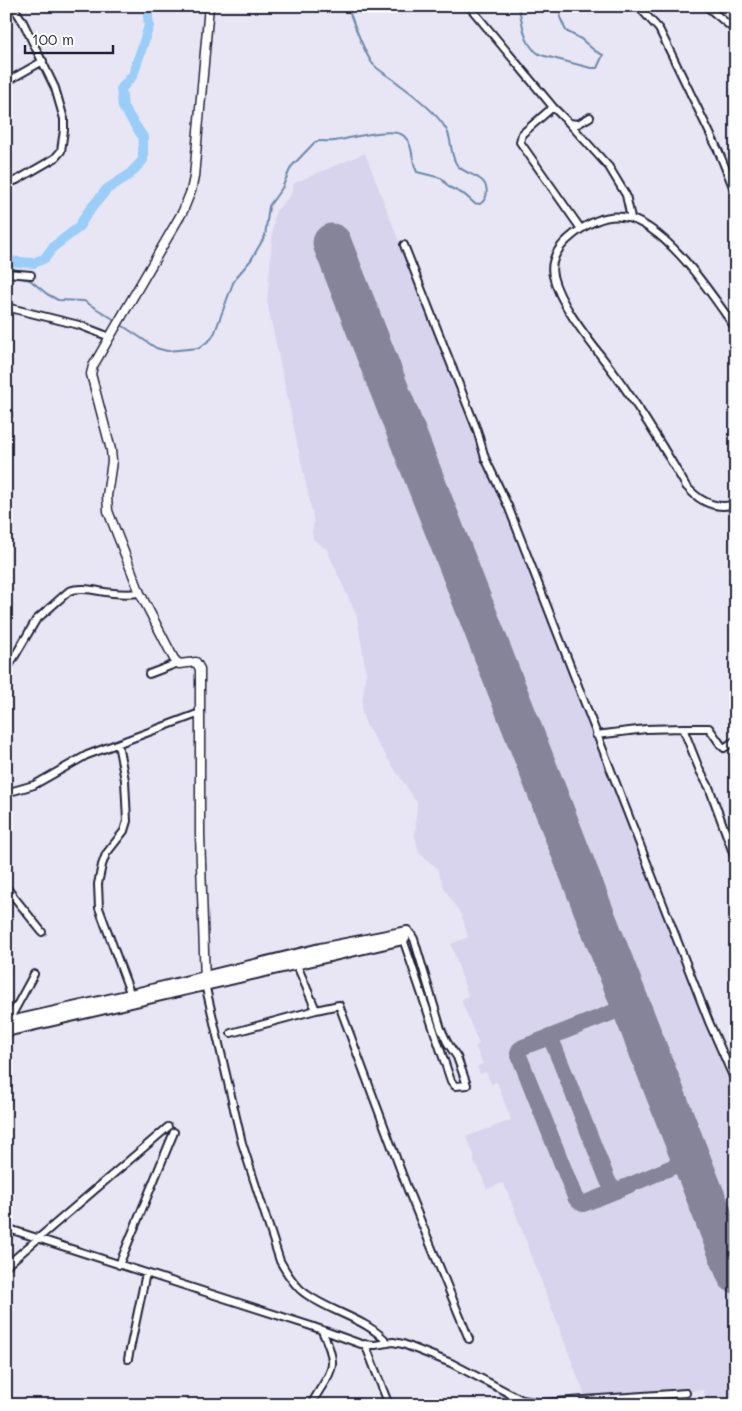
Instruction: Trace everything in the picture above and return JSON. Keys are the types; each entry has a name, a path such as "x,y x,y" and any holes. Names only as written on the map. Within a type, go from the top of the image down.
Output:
{"highway":[{"path":"255,969 296,963 405,936"},
{"path":"7,1025 405,936"}],"street":[{"path":"6,184 51,161 61,151 64,119 55,88 13,6"},
{"path":"178,663 171,654 140,593 108,510 107,496 112,461 111,450 91,374 93,366 183,211 191,191 194,177 209,6"},
{"path":"468,6 553,107 609,167 626,195 631,218"},
{"path":"638,6 659,29 718,150 736,194"},
{"path":"706,6 736,31"},
{"path":"6,82 43,62"},
{"path":"553,107 522,134 520,142 581,229"},
{"path":"569,123 578,124 590,117"},
{"path":"736,328 678,253 643,223 621,216 604,218 581,229 559,248 554,263 553,276 570,313 627,390 686,486 696,497 706,503 720,506 736,504"},
{"path":"404,245 477,430 485,458 508,506 596,735 706,1013 736,1083"},
{"path":"6,272 31,275"},
{"path":"6,307 79,325 110,337"},
{"path":"6,671 36,620 70,591 74,589 124,594 140,593"},
{"path":"149,674 178,663 193,662 198,664 200,834 205,980 242,1143 280,1261 286,1272 306,1295 377,1331 388,1343"},
{"path":"6,793 34,785 87,755 200,713"},
{"path":"683,728 700,771 709,787 736,860"},
{"path":"596,735 646,729 709,728 724,748 736,740"},
{"path":"118,744 124,780 127,821 124,831 106,854 102,865 98,884 99,908 132,998"},
{"path":"6,887 42,932"},
{"path":"411,934 414,939 441,1028 447,1042 457,1057 467,1085 455,1086 451,1081 405,936 411,934"},
{"path":"296,963 316,1010"},
{"path":"7,1025 34,974"},
{"path":"231,1033 316,1010 338,1005 340,1007 408,1190 469,1338"},
{"path":"6,1266 168,1127"},
{"path":"120,1265 174,1132"},
{"path":"6,1228 322,1330 340,1338 375,1345 388,1343 403,1344 451,1363 522,1400 542,1403 686,1393"},
{"path":"128,1359 146,1273"},
{"path":"311,1405 332,1369 330,1346 322,1330"},
{"path":"365,1344 389,1405"}],"shaded area":[{"path":"365,153 445,361 736,1095 736,1405 708,1405 703,1390 586,1399 507,1191 503,1183 487,1189 478,1167 474,1163 474,1155 466,1137 511,1120 497,1082 491,1084 486,1072 480,1074 477,1066 483,1064 475,1046 479,1044 461,1000 468,996 451,944 468,937 462,916 445,890 437,868 419,853 415,836 417,803 367,727 362,713 366,673 357,617 327,550 313,539 314,522 267,302 274,217 276,211 291,195 294,183"}],"waterway":[{"path":"6,261 34,263 45,258 53,247 78,228 88,212 107,189 129,175 143,160 143,137 123,107 121,89 133,75 149,26 147,6"},
{"path":"123,326 156,348 167,351 199,348 211,339 233,283 251,260 265,236 269,206 282,188 291,167 315,142 334,141 390,132 398,133 404,136 411,148 417,172 441,178 449,187 465,195 474,203 480,204 483,201 487,192 485,185 480,179 462,170 457,165 453,156 450,138 442,123 418,99 372,63 347,6"},
{"path":"518,6 527,40 535,51 541,55 597,68 603,55 566,31 560,17 562,6"},
{"path":"17,277 30,280 47,294 58,300 84,301 115,320"}],"taxiway":[{"path":"616,1011 624,1001 624,988"},
{"path":"555,1035 616,1011 627,1013 637,1021"},
{"path":"555,1035 552,1041 608,1181 612,1188 618,1190 583,1204 575,1197 518,1053 523,1047 555,1035"},
{"path":"677,1165 683,1158 685,1145"},
{"path":"618,1190 677,1165 688,1166 697,1175"}],"runway":[{"path":"332,243 736,1274"}]}
